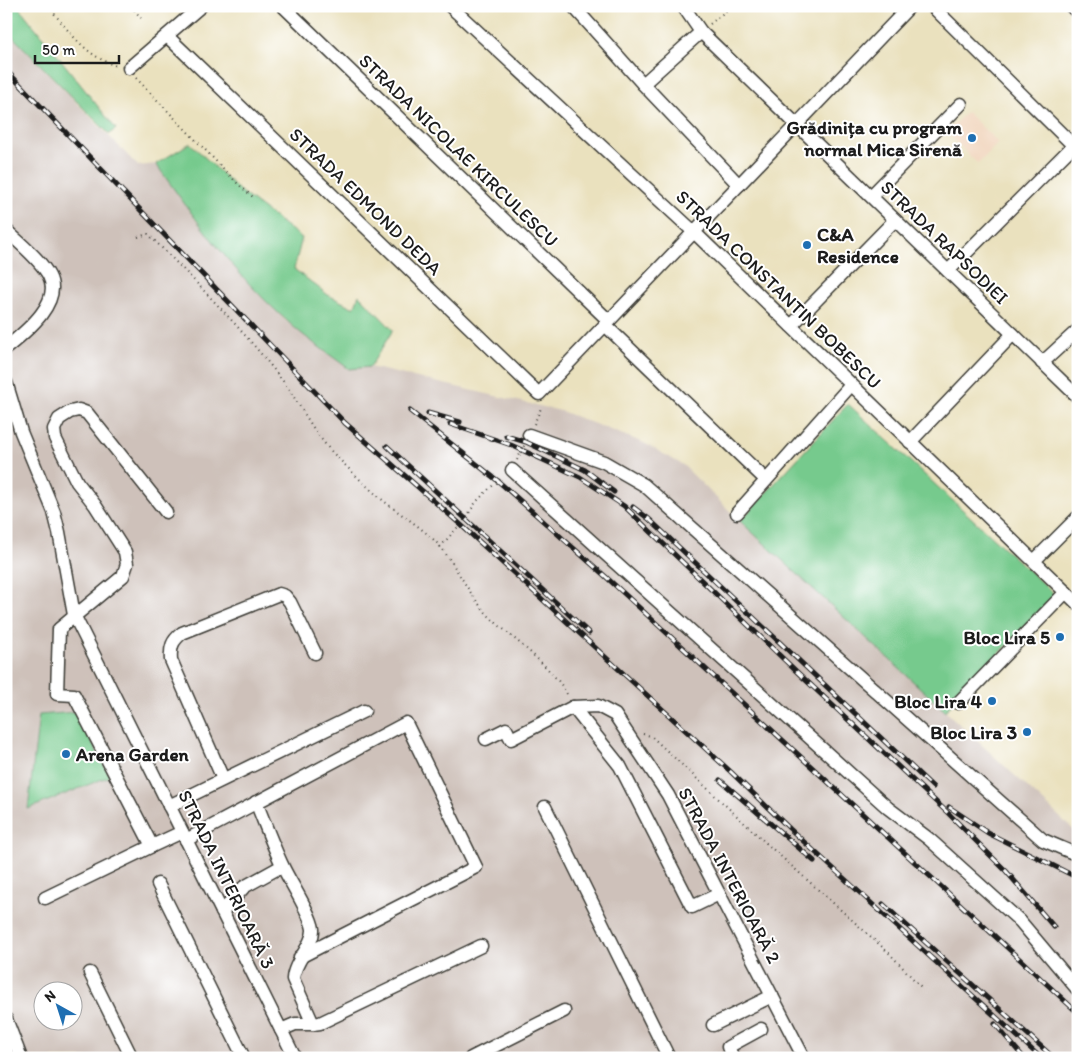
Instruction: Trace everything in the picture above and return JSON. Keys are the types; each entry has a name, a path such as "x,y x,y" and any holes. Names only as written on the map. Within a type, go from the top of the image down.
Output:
{"street":[{"path":"129,68 202,6"},
{"name":"STRADA NICOLAE KIRCULESCU","path":"283,6 766,480"},
{"name":"STRADA CONSTANTIN BOBESCU","path":"450,6 694,232 1078,604"},
{"path":"573,6 642,84 739,185"},
{"name":"STRADA RAPSODIEI","path":"683,6 701,32 1078,397"},
{"path":"607,323 910,6"},
{"path":"932,6 1076,146 948,271"},
{"path":"1071,6 1078,13"},
{"path":"642,84 701,32"},
{"name":"STRADA EDMOND DEDA","path":"167,36 539,394 607,323"},
{"path":"871,196 961,104"},
{"path":"791,326 895,220"},
{"path":"6,230 50,276 52,288 50,300 44,310 6,348"},
{"path":"1042,363 1078,330"},
{"path":"910,442 1012,334"},
{"name":"STRADA INTERIOARĂ 3","path":"6,382 20,432 54,512 74,615 295,1058"},
{"path":"738,513 851,385"},
{"path":"152,846 74,695 56,694 58,629 123,576 127,564 125,552 95,505 77,482 55,438 54,429 59,419 70,412 79,410 87,413 166,512"},
{"path":"529,435 604,462 644,485 1043,840 1078,855"},
{"path":"512,470 888,808 929,839 1020,921 1078,990"},
{"path":"1034,561 1078,517"},
{"path":"958,703 1066,592"},
{"path":"223,779 171,660 170,649 174,640 182,633 279,594 285,596 290,602 315,652"},
{"name":"STRADA INTERIOARĂ 2","path":"573,707 598,706 615,715 624,728 668,795 804,1058"},
{"path":"486,739 506,729 511,739 573,707 620,766 692,907 719,894"},
{"path":"169,806 364,711"},
{"path":"44,898 152,846 184,836 256,802 406,723 476,867 300,957"},
{"path":"256,802 282,866 313,929 312,938 300,957 293,978 313,1024"},
{"path":"545,807 669,1058"},
{"path":"222,912 244,887 282,866"},
{"path":"158,884 244,1058"},
{"path":"281,1030 295,1024 320,1023 481,946"},
{"path":"90,973 132,1058"},
{"path":"713,1025 772,996"},
{"path":"472,1058 564,1011"},
{"path":"6,1019 21,1058"},
{"path":"734,1058 728,1047 761,1029"}],"path":[{"path":"48,6 77,41 104,62 129,68 148,91 252,197"},
{"path":"131,6 141,18"},
{"path":"701,32 732,6"},
{"path":"138,237 148,234 192,278 268,362 288,388 315,431 335,455 383,500 430,536 440,547 475,601 490,618 531,653 564,687 573,707"},
{"path":"440,547 466,518 476,502 512,470"},
{"path":"624,728 651,736 767,844 889,953 922,988"}],"shaded area":[{"path":"6,30 138,166 156,164 195,219 244,278 286,321 349,369 370,367 561,411 644,443 683,465 740,521 1078,834 1078,1058 6,1058"},
{"name":"Grădinița cu program normal Mica Sirenă","path":"967,112 998,143 978,164 946,132"}],"green space":[{"path":"6,6 18,6 116,129 109,134 6,30"},
{"path":"190,143 241,192 302,238 294,269 328,295 354,308 359,295 393,330 370,367 349,369 293,327 267,303 216,246 156,164"},
{"path":"848,404 1055,595 945,711 740,521"},
{"name":"Arena Garden","path":"76,712 110,776 28,809 39,715"}],"railway":[{"path":"6,70 345,423 460,524 1041,1058"},
{"path":"410,411 498,481 605,576 1078,1013"},
{"path":"428,413 460,422"},
{"path":"450,424 511,445 580,477 624,506 949,814 1006,871 1054,927"},
{"path":"506,436 526,442 585,470 614,492"},
{"path":"387,446 589,633"},
{"path":"633,507 649,519 933,787"},
{"path":"720,780 814,861"},
{"path":"949,807 988,833 1078,878"},
{"path":"883,904 1054,1058"},
{"path":"995,1024 1024,1058"}],"place":[{"name":"Grădinița cu program normal Mica Sirenă","path":"972,138"},
{"name":"C&A Residence","path":"807,245"},
{"name":"Bloc Lira 5","path":"1060,637"},
{"name":"Bloc Lira 4","path":"992,701"},
{"name":"Bloc Lira 3","path":"1027,732"},
{"name":"Arena Garden","path":"66,754"}]}
